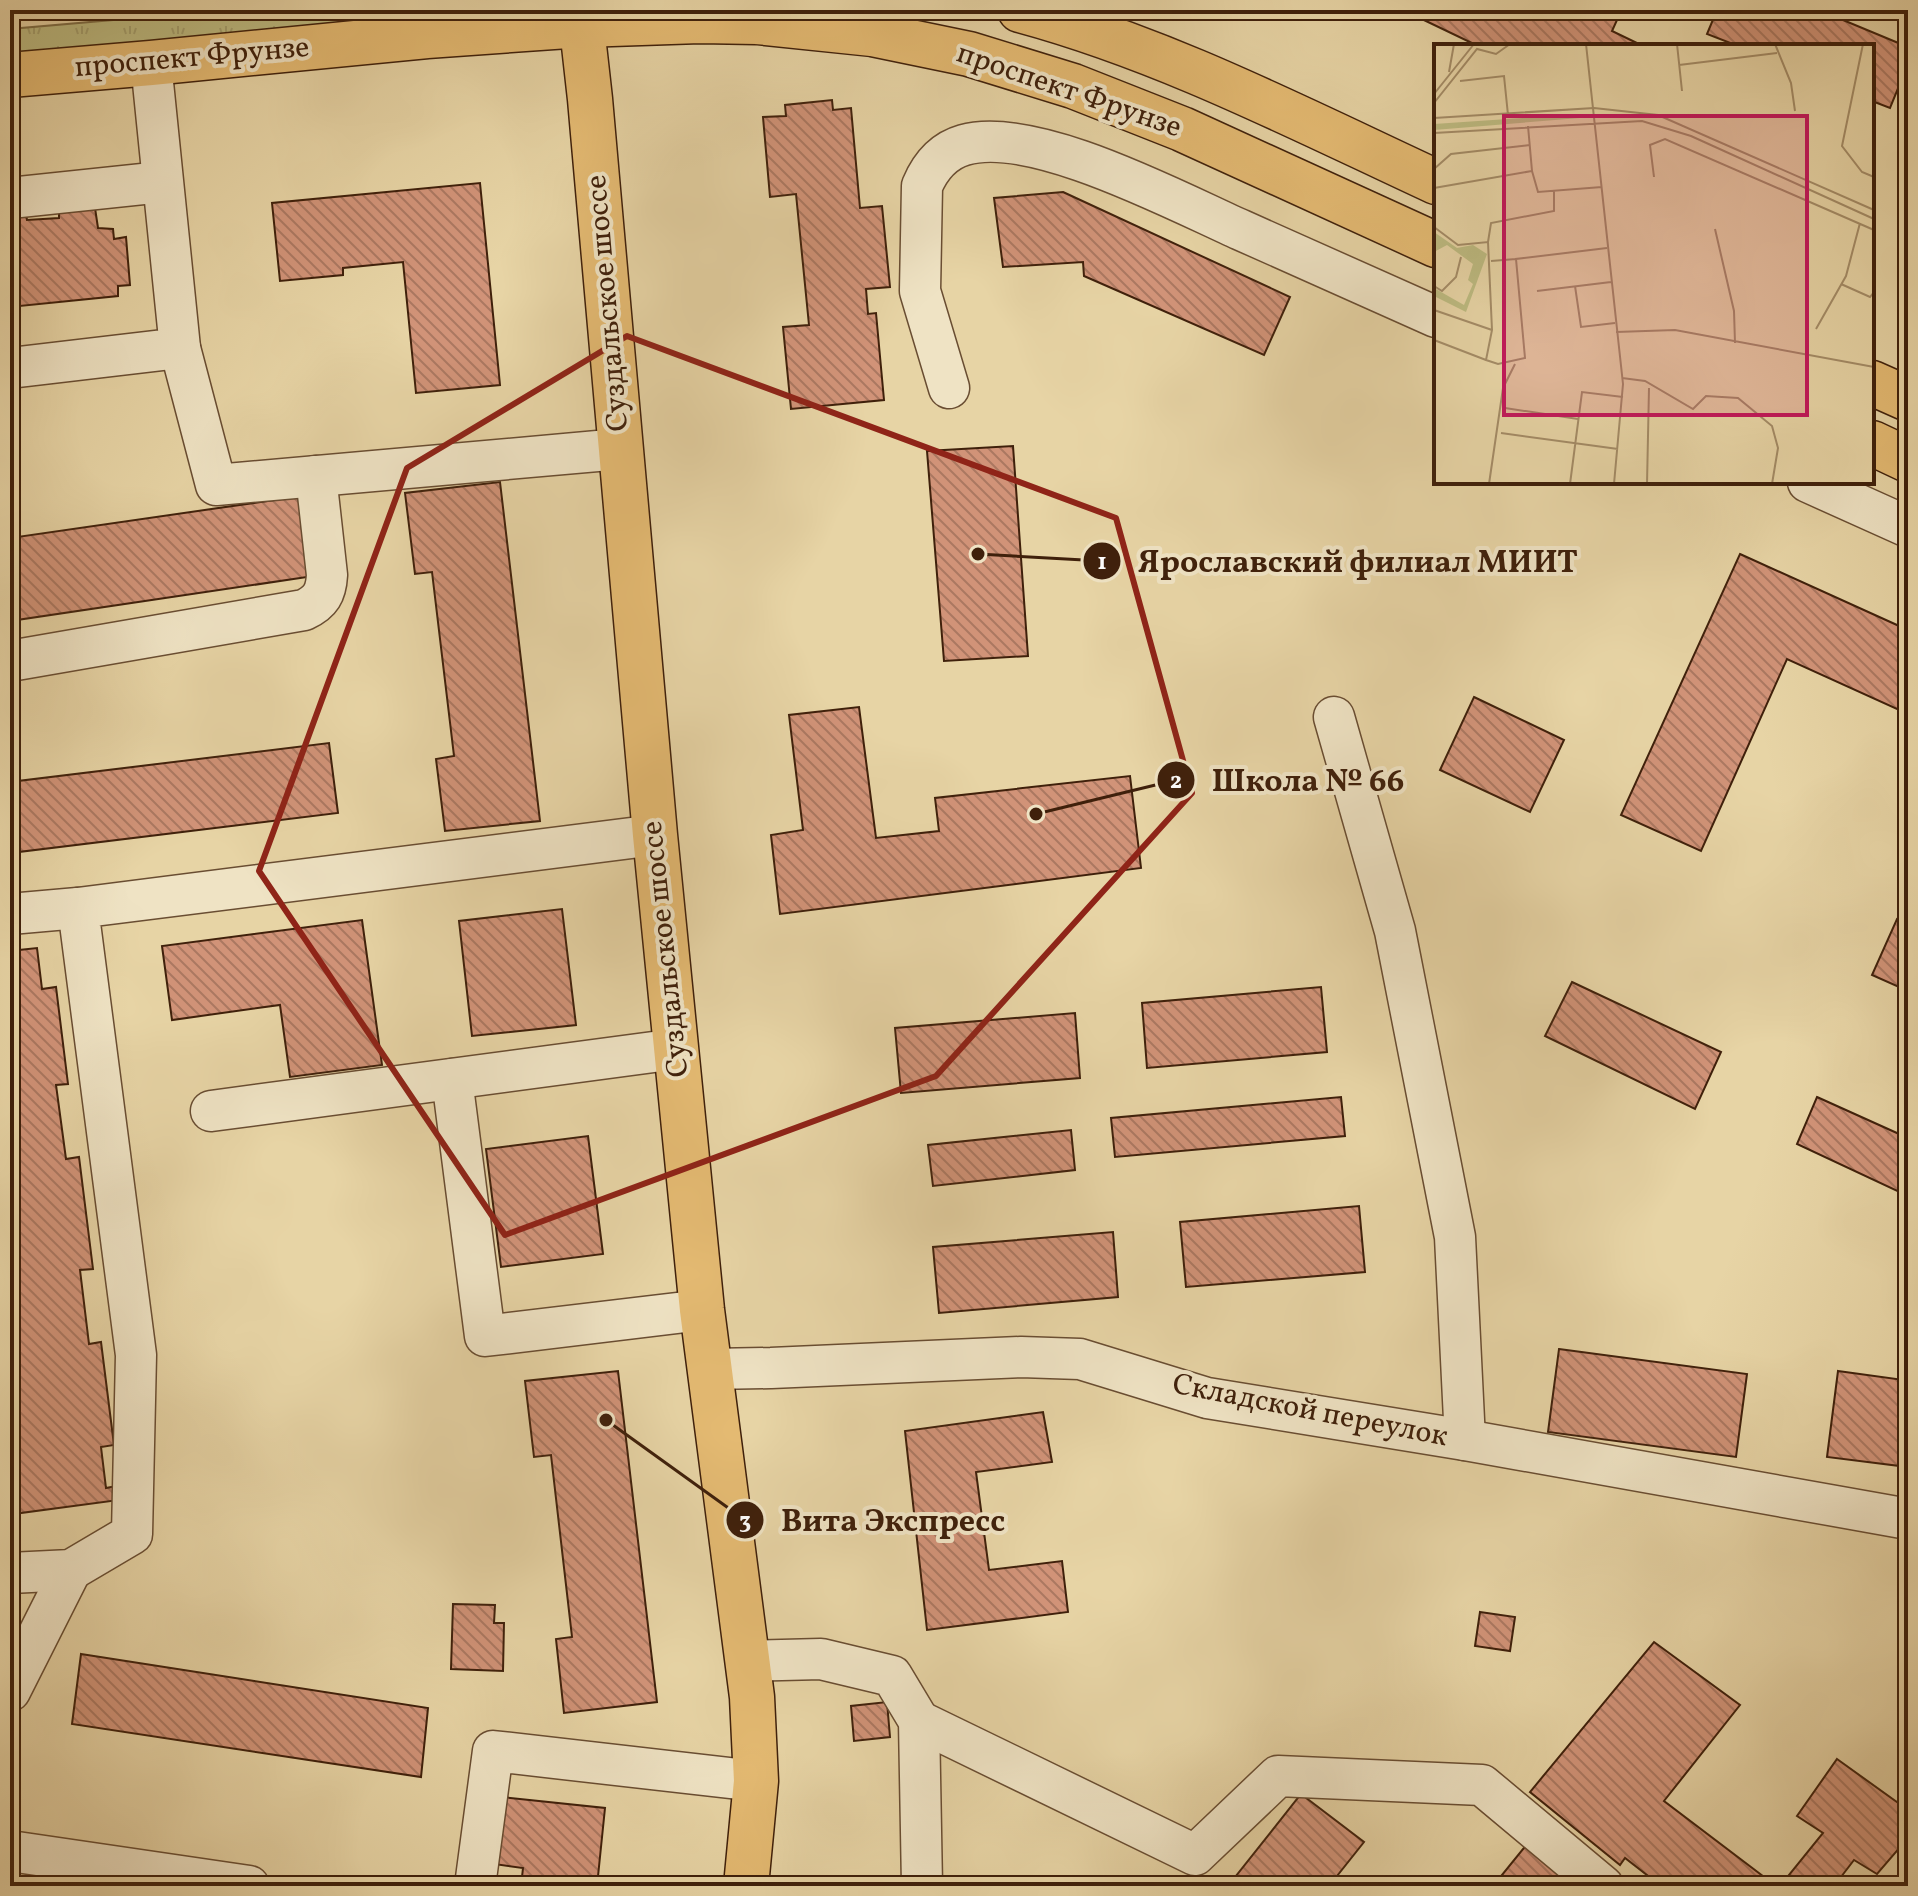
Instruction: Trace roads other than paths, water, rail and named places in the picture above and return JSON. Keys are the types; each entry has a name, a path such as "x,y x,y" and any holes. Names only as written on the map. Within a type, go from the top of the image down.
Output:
{"main road":[{"name":"проспект Фрунзе","path":"1020,10 1061,21 1220,82 1434,181"},
{"name":"проспект Фрунзе","path":"10,75 427,36 581,18 757,22 872,34 969,54 1073,86 1182,129 1434,244"},
{"name":"Суздальское шоссе","path":"581,18 655,835 702,1310 752,1697 756,1781 746,1886"},
{"path":"1874,384 1908,399"},
{"path":"1874,444 1908,460"}],"street":[{"path":"151,63 180,348 216,485 620,449"},
{"path":"949,388 920,291 922,186 939,159 965,144 1022,144 1094,165 1434,316"},
{"path":"10,198 162,182"},
{"path":"10,368 180,348"},
{"path":"10,661 304,610 315,605 322,598 327,575 316,476"},
{"path":"1812,484 1908,527"},
{"path":"1334,717 1395,931 1455,1237 1465,1440"},
{"path":"10,914 655,835"},
{"path":"10,1573 71,1570 132,1534 136,1355 78,908"},
{"path":"211,1111 676,1049"},
{"path":"452,1079 485,1336 702,1310"},
{"name":"Складской переулок","path":"710,1369 1021,1357 1080,1359 1207,1398 1465,1440 1908,1519"},
{"path":"10,1691 71,1570"},
{"path":"748,1661 821,1659 892,1676 919,1721 922,1886"},
{"path":"919,1721 1195,1855 1278,1776 1482,1785 1603,1886"},
{"path":"475,1886 493,1751 756,1781"},
{"path":"10,1851 249,1886"}],"place":[{"name":"Ярославский филиал МИИТ","path":"978,554"},
{"name":"Школа № 66","path":"1036,814"},
{"name":"Вита Экспресс","path":"606,1420"}]}
